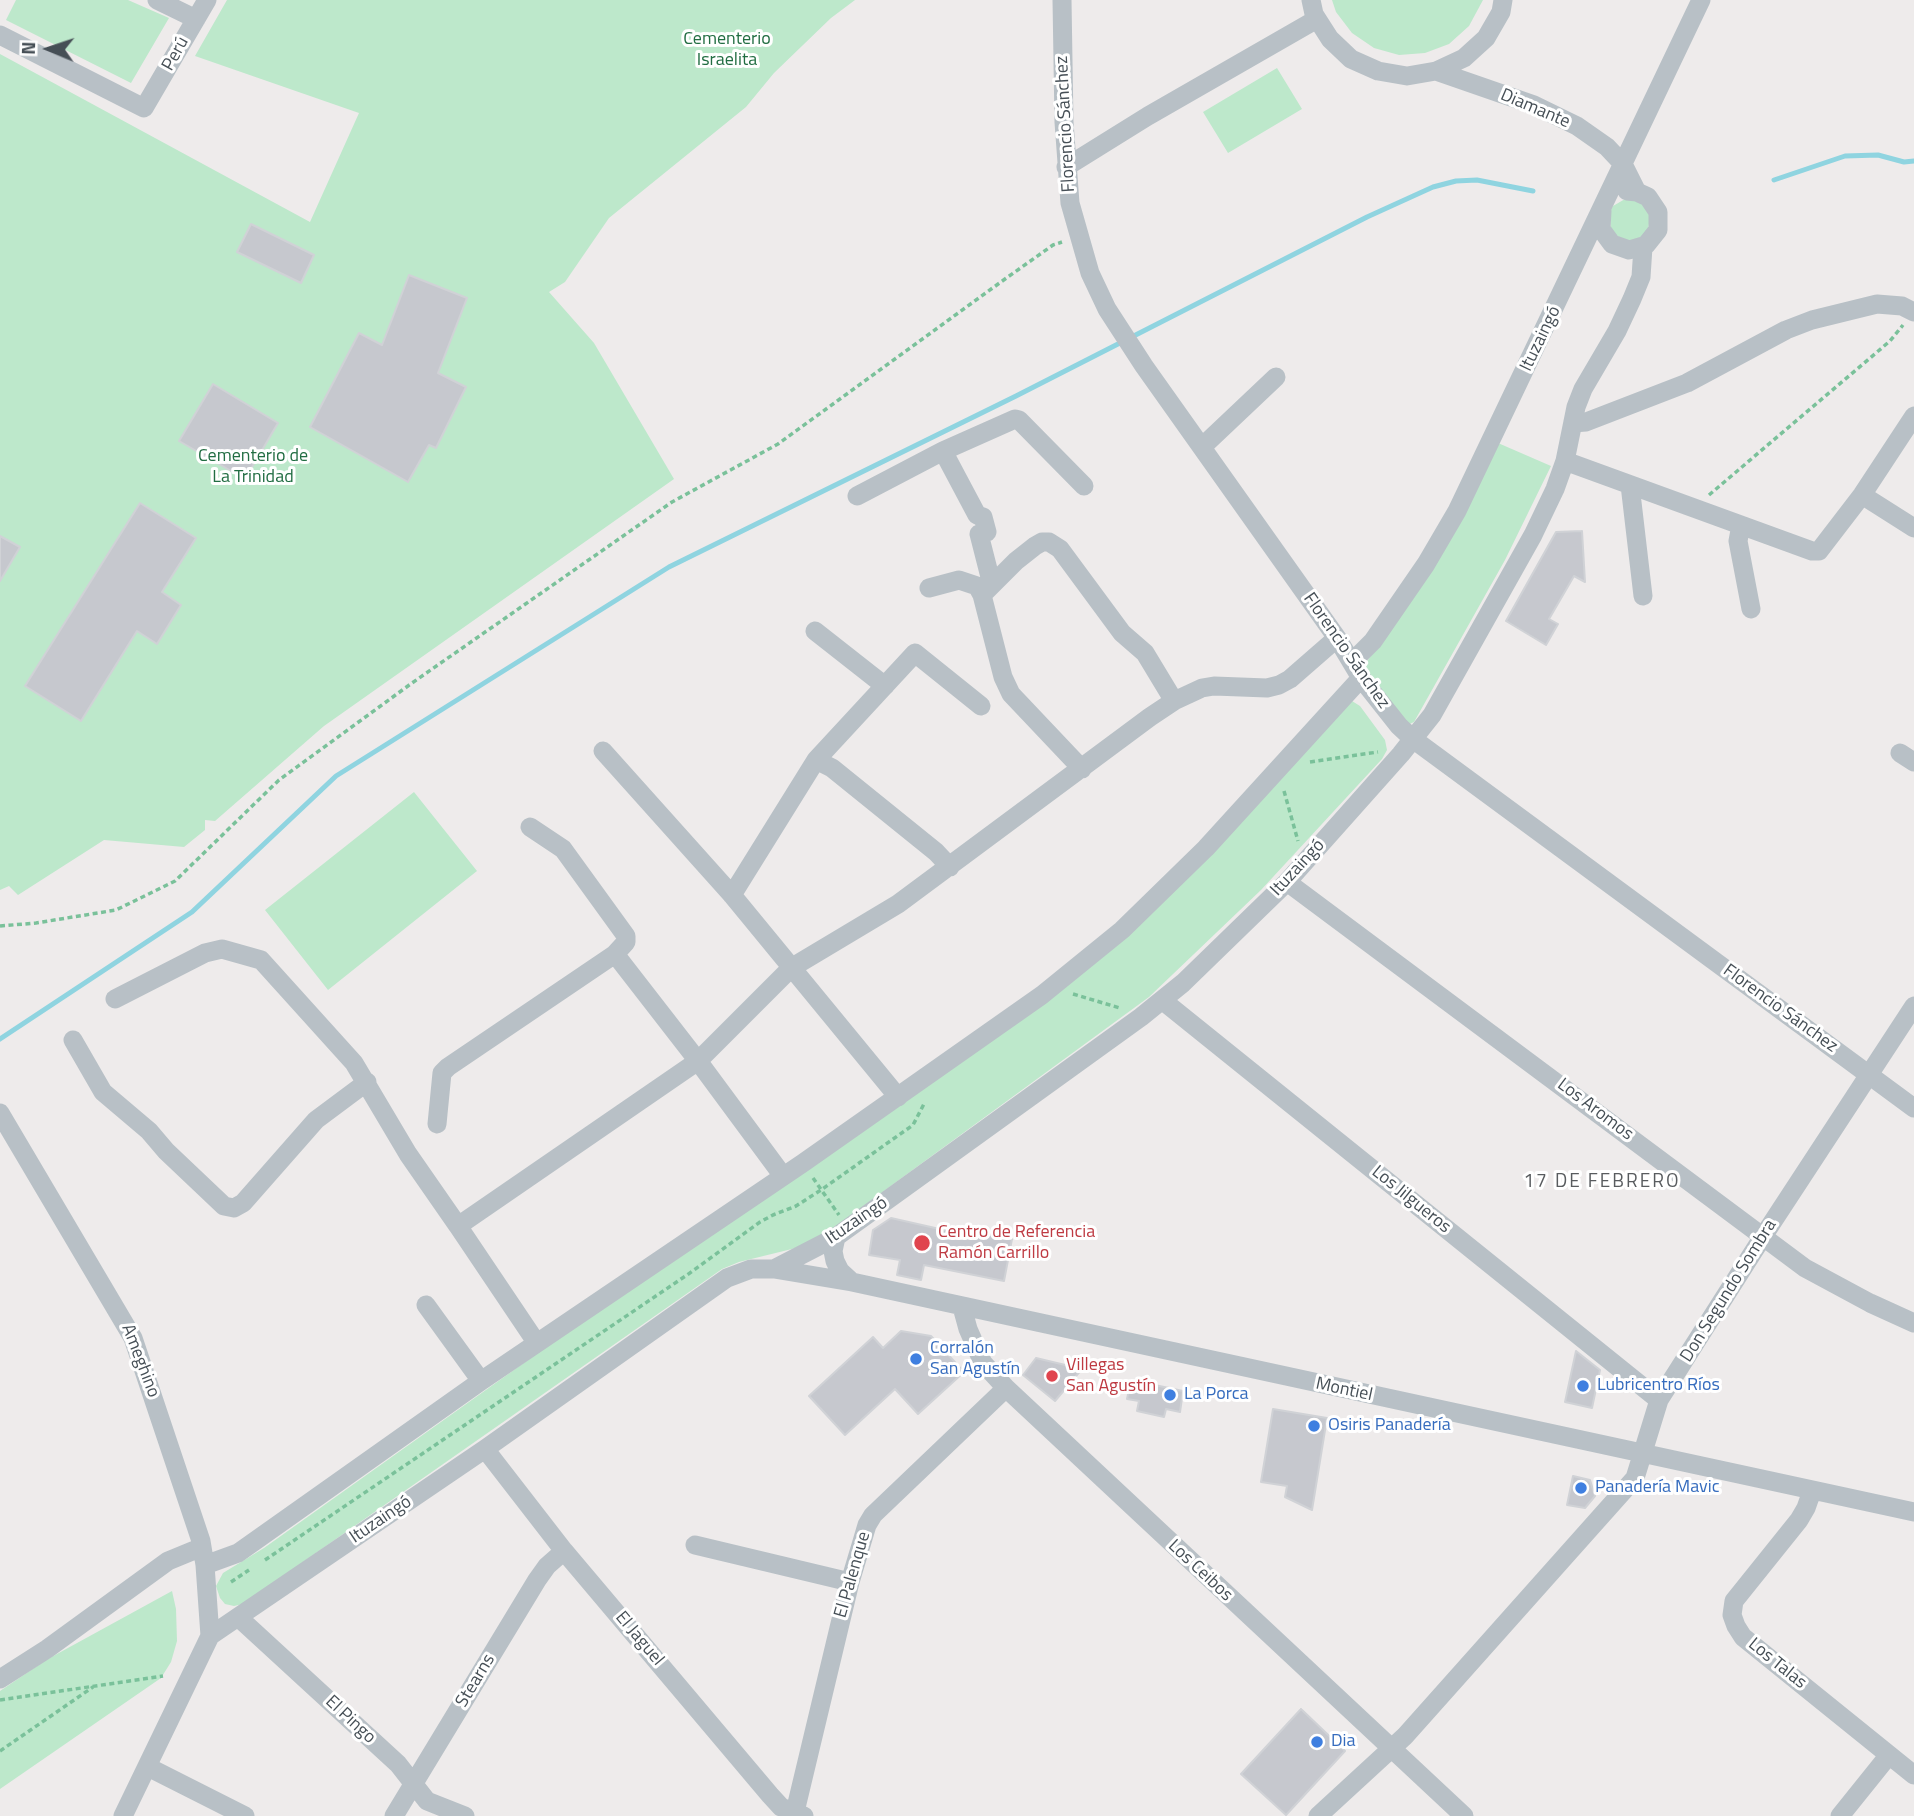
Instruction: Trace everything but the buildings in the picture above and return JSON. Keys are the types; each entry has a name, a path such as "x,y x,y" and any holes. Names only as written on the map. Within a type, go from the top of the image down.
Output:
{"street":[{"path":"157,0 196,19"},
{"name":"Perú","path":"0,35 144,108 206,0"},
{"name":"Florencio Sánchez","path":"1062,0 1066,167 1070,203 1090,273 1107,309 1144,366 1399,726 1413,739 1914,1108"},
{"path":"1311,0 1317,19 1330,39 1352,59 1378,71 1407,76 1436,71 1464,58 1486,38 1501,12 1503,0"},
{"name":"Ituzaingó","path":"0,1679 47,1649 168,1561 239,1553 537,1342 803,1163 1042,995 1122,930 1206,848 1357,670 1373,640 1447,531 1701,0"},
{"path":"1066,167 1147,116 1317,19"},
{"name":"Diamante","path":"1436,71 1553,113 1607,146 1623,164"},
{"path":"1580,255 1594,245 1612,244 1629,250 1643,247 1655,236 1659,218 1652,201 1637,192 1623,164"},
{"path":"1612,244 1601,229 1604,206 1618,193 1637,192"},
{"name":"Ituzaingó","path":"238,1617 485,1449 727,1278 751,1269 774,1269 844,1232 1163,1000 1287,882 1413,739 1444,694 1533,535 1555,489 1565,461 1583,388 1617,331 1632,299 1643,264 1643,247"},
{"path":"1573,423 1586,422 1687,383 1786,330 1812,320 1877,304 1902,306 1914,312"},
{"path":"1202,447 1276,377"},
{"path":"1565,461 1812,551 1819,551 1862,495 1914,416"},
{"path":"857,496 943,451 1012,420 1019,420 1084,486"},
{"path":"943,451 977,515 983,517 987,532 979,534 1003,677 1011,694 1082,769"},
{"path":"1630,485 1643,596"},
{"path":"1862,495 1914,528"},
{"path":"1741,525 1738,541 1751,609"},
{"path":"987,590 1035,546 1042,542 1054,544 1122,633 1145,653 1174,701"},
{"path":"929,588 959,580 987,590"},
{"path":"815,631 885,686"},
{"path":"458,1226 698,1061 791,968 898,904 1174,701 1214,686 1267,688 1279,685 1290,679 1337,638"},
{"path":"732,895 816,760 915,653 981,706"},
{"path":"603,751 732,895 898,1097"},
{"path":"816,760 832,768 936,852 950,867"},
{"path":"437,1124 442,1073 448,1067 615,954 626,942 626,936 563,849 530,827"},
{"name":"Los Aromos","path":"1287,882 1824,1279 1914,1323"},
{"path":"116,999 205,953 222,949 261,960 354,1063 408,1154 537,1342"},
{"path":"615,954 783,1176"},
{"name":"Los Jilgueros","path":"1163,1000 1660,1399"},
{"name":"Don Segundo Sombra","path":"1318,1816 1391,1750 1635,1478 1660,1399 1914,1006"},
{"path":"73,1040 103,1092 149,1131 223,1206 234,1208 243,1203 316,1120 367,1082"},
{"name":"Ameghino","path":"0,1113 133,1338 190,1503 204,1556 210,1636 123,1816"},
{"path":"844,1232 834,1251 835,1261 840,1271 852,1282"},
{"name":"Montiel","path":"774,1269 852,1282 1914,1512"},
{"path":"426,1305 481,1381"},
{"name":"Los Ceibos","path":"962,1307 968,1329 984,1363 1006,1388 1464,1816"},
{"name":"El Palenque","path":"798,1815 850,1582 864,1533 873,1515 1006,1388"},
{"name":"El Jaguel","path":"485,1449 564,1551 770,1795 781,1807 798,1815"},
{"name":"Los Talas","path":"1812,1491 1800,1520 1742,1588 1734,1601 1732,1615 1743,1637 1914,1775"},
{"path":"695,1545 850,1582"},
{"name":"Stearns","path":"394,1816 537,1580 547,1566 564,1551"},
{"path":"210,1636 238,1617"},
{"name":"El Pingo","path":"238,1617 398,1765 427,1801 465,1816"},
{"path":"1840,1816 1889,1755"},
{"path":"148,1767 245,1816"}],"path":[{"path":"0,926 116,910 175,881 279,780 412,683 672,502 778,444 1053,245 1079,235"},
{"path":"1694,508 1890,341 1914,312"},
{"path":"1284,789 1298,841"},
{"path":"1071,993 1120,1008"},
{"path":"803,1163 835,1212 844,1232"},
{"path":"0,1700 163,1676"},
{"path":"0,1751 94,1686"}],"green space":[{"path":"16,0 128,0 169,18 131,83 6,20"},
{"name":"Cementerio de La Trinidad","path":"227,0 855,0 831,18 774,73 746,107 609,218 565,282 549,292 594,343 674,479 324,726 215,821 205,820 205,830 184,847 104,840 18,895 9,886 0,890 0,54 310,222 359,113 195,56"},
{"path":"1332,0 1483,0 1469,26 1449,44 1425,53 1399,55 1374,48 1352,33 1336,12"},
{"path":"1277,68 1302,109 1228,153 1203,112"},
{"path":"1625,199 1638,200 1651,214 1647,234 1629,243 1611,232 1610,211"},
{"path":"1498,443 1551,466 1505,560 1414,722 1407,725 1364,671 1365,664 1418,589"},
{"path":"1352,701 1360,706 1385,740 1387,750 1382,759 1261,890 1149,997 832,1229 800,1247 739,1262 722,1269 243,1604 225,1604 220,1598 216,1586 223,1573 264,1548 615,1298 995,1038"},
{"path":"414,792 477,871 328,990 265,910"},
{"path":"172,1591 176,1609 177,1641 171,1662 161,1678 0,1789 0,1691 46,1660"}],"waterway":[{"path":"1774,180 1845,156 1878,155 1904,162 1914,161"},
{"path":"0,1039 192,912 336,776 669,567 1016,396 1367,217 1433,187 1456,181 1477,180 1533,191"}],"place":[{"name":"Centro de Referencia Ramón Carrillo","path":"922,1243"},
{"name":"Corralón San Agustín","path":"916,1359"},
{"name":"Villegas San Agustín","path":"1052,1376"},
{"name":"Lubricentro Ríos","path":"1583,1386"},
{"name":"La Porca","path":"1170,1395"},
{"name":"Osiris Panadería","path":"1314,1426"},
{"name":"Panadería Mavic","path":"1581,1488"},
{"name":"Dia","path":"1317,1742"}],"district":[{"name":"17 DE FEBRERO","path":"1602,1182"}],"park label":[{"name":"Cementerio Israelita","path":"727,50"}]}
